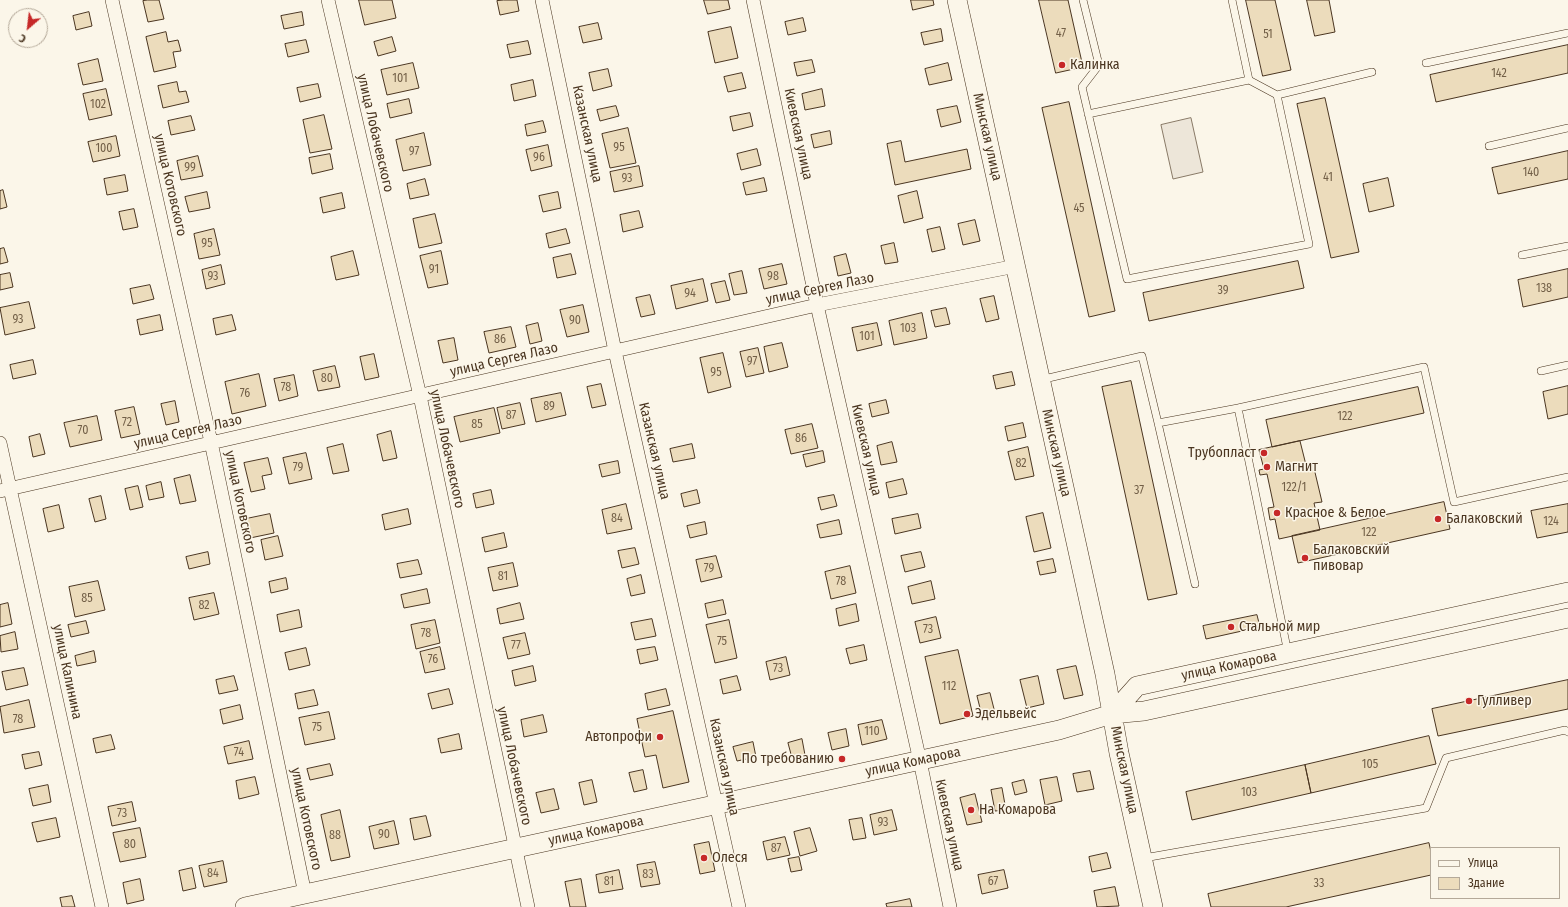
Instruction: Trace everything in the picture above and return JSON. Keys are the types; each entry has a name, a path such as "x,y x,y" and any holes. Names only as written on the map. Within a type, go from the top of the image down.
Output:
{"main road":[{"name":"Минская улица","path":"957,0 1105,674 1112,714 1153,907"},
{"name":"улица Комарова","path":"245,907 1059,730 1112,714 1138,686 1568,592"},
{"path":"1112,714 1144,711 1568,618"}],"street":[{"name":"улица Котовского","path":"112,0 211,442 305,894"},
{"name":"улица Лобачевского","path":"328,0 420,396 528,907"},
{"name":"Казанская улица","path":"542,0 615,351 739,907"},
{"name":"Киевская улица","path":"753,0 817,305 920,761 950,907"},
{"name":"улица Сергея Лазо","path":"5,490 817,305 1016,266"},
{"name":"улица Калинина","path":"0,443 5,490 102,907"}],"lane":[{"path":"1083,0 1099,65 1082,86 1127,279 1309,244 1277,95"},
{"path":"1232,0 1249,80"},
{"path":"1426,63 1568,33"},
{"path":"1088,114 1249,80 1277,95 1372,72"},
{"path":"1489,146 1568,128"},
{"path":"1522,255 1568,246"},
{"path":"1040,380 1142,356 1195,584"},
{"path":"1541,371 1568,365"},
{"path":"1158,423 1238,408 1424,367 1454,502 1568,477"},
{"path":"1238,408 1288,653"},
{"path":"1142,858 1426,808 1446,758 1565,730 1568,732"}],"shaded area":[{"path":"1191,118 1203,172 1173,179 1161,125"}],"building":[{"path":"159,0 164,19 148,22 143,1"},
{"path":"359,0 392,0 396,18 365,25"},
{"path":"517,0 519,11 500,15 497,1"},
{"path":"704,0 728,0 730,9 708,14"},
{"path":"911,0 933,0 934,5 913,10"},
{"path":"1039,0 1068,0 1083,67 1056,73"},
{"path":"1246,0 1275,0 1291,70 1263,76"},
{"path":"1307,0 1329,0 1335,32 1315,36"},
{"path":"89,12 92,26 76,30 73,16"},
{"path":"302,12 304,25 284,29 281,16"},
{"path":"803,18 806,31 788,35 785,22"},
{"path":"598,23 602,39 583,43 579,27"},
{"path":"731,27 738,58 715,63 708,32"},
{"path":"941,29 943,41 924,45 921,33"},
{"path":"166,32 168,42 178,40 181,51 173,52 176,67 154,72 146,37"},
{"path":"392,37 396,51 378,56 374,42"},
{"path":"306,40 309,52 288,57 285,44"},
{"path":"528,41 531,54 510,58 507,45"},
{"path":"1568,45 1568,73 1436,102 1430,75"},
{"path":"98,59 103,81 83,85 78,64"},
{"path":"812,60 815,72 797,76 794,63"},
{"path":"413,63 419,88 387,95 381,70"},
{"path":"948,63 952,80 929,85 925,69"},
{"path":"608,69 612,86 593,91 589,73"},
{"path":"742,73 746,88 728,92 724,77"},
{"path":"533,80 536,96 514,101 511,85"},
{"path":"177,82 179,92 186,91 189,102 163,108 158,86"},
{"path":"318,84 321,97 300,102 297,88"},
{"path":"106,89 112,115 89,120 83,94"},
{"path":"822,89 825,106 805,110 802,94"},
{"path":"1325,98 1359,252 1331,258 1297,104"},
{"path":"409,99 412,113 390,118 387,104"},
{"path":"1069,102 1115,311 1089,317 1042,108"},
{"path":"616,106 619,116 600,121 597,110"},
{"path":"957,106 961,122 941,127 937,110"},
{"path":"750,113 753,126 733,131 730,117"},
{"path":"324,115 332,149 310,153 303,120"},
{"path":"191,116 195,130 171,135 168,121"},
{"path":"543,121 546,132 527,136 525,125"},
{"path":"628,128 636,163 610,168 602,134"},
{"path":"830,131 832,144 814,148 811,135"},
{"path":"424,133 431,165 403,171 396,140"},
{"path":"116,136 120,156 93,162 88,142"},
{"path":"901,141 905,162 967,149 971,169 895,185 887,144"},
{"path":"548,145 552,166 531,171 526,150"},
{"path":"757,149 761,165 741,170 737,154"},
{"path":"1568,151 1568,179 1498,194 1492,168"},
{"path":"330,154 333,169 312,174 309,158"},
{"path":"198,156 203,176 181,180 177,161"},
{"path":"639,166 643,186 614,192 610,172"},
{"path":"125,175 128,191 107,195 104,179"},
{"path":"764,178 767,191 746,195 743,183"},
{"path":"1388,178 1394,206 1369,212 1363,184"},
{"path":"425,179 429,195 410,199 407,184"},
{"path":"3,190 7,207 0,209 0,191"},
{"path":"917,191 923,218 904,223 898,196"},
{"path":"207,192 210,208 189,212 185,197"},
{"path":"558,192 561,208 543,212 539,196"},
{"path":"342,193 345,208 323,213 320,198"},
{"path":"134,209 138,227 123,230 119,212"},
{"path":"639,211 643,227 623,232 620,215"},
{"path":"435,214 442,243 419,248 413,219"},
{"path":"975,220 980,241 963,245 958,224"},
{"path":"940,227 945,249 932,252 927,230"},
{"path":"214,229 220,255 199,259 194,234"},
{"path":"566,229 570,243 549,248 546,234"},
{"path":"894,243 898,262 885,264 881,246"},
{"path":"4,248 8,262 0,264 0,249"},
{"path":"353,251 359,275 336,280 331,257"},
{"path":"441,251 448,284 428,288 420,256"},
{"path":"571,254 576,274 557,278 553,258"},
{"path":"846,254 851,273 838,276 834,257"},
{"path":"1298,261 1304,288 1149,321 1143,293"},
{"path":"782,264 787,284 764,289 759,269"},
{"path":"221,265 225,284 206,289 202,270"},
{"path":"1568,269 1568,297 1523,307 1518,280"},
{"path":"742,271 747,293 734,295 729,274"},
{"path":"10,273 13,287 0,290 0,275"},
{"path":"703,279 708,301 676,309 671,286"},
{"path":"725,281 730,300 716,303 711,284"},
{"path":"150,285 154,299 133,304 130,289"},
{"path":"650,295 655,314 641,317 636,298"},
{"path":"994,296 999,319 986,322 980,299"},
{"path":"29,302 35,328 5,335 0,308"},
{"path":"583,305 589,332 567,337 560,310"},
{"path":"946,308 950,324 935,327 931,311"},
{"path":"922,313 927,338 894,345 889,321"},
{"path":"160,315 163,330 140,335 137,320"},
{"path":"232,315 236,330 216,335 213,319"},
{"path":"538,323 542,341 530,344 526,326"},
{"path":"877,323 882,345 857,351 852,328"},
{"path":"511,327 516,347 489,353 484,332"},
{"path":"454,338 458,360 443,363 438,341"},
{"path":"782,343 788,367 769,372 764,347"},
{"path":"758,348 764,373 746,377 740,352"},
{"path":"723,353 731,387 708,393 700,358"},
{"path":"374,354 379,377 365,380 360,357"},
{"path":"33,360 36,374 13,379 10,365"},
{"path":"335,366 340,387 318,391 313,371"},
{"path":"1012,372 1015,385 996,389 993,376"},
{"path":"259,374 266,406 232,414 225,382"},
{"path":"294,375 298,396 279,401 274,379"},
{"path":"1131,381 1177,594 1148,600 1102,387"},
{"path":"601,384 606,405 592,408 587,387"},
{"path":"1568,386 1568,414 1548,419 1543,392"},
{"path":"1418,387 1424,413 1272,447 1266,420"},
{"path":"561,393 566,415 536,422 531,399"},
{"path":"886,400 889,413 872,417 869,404"},
{"path":"175,401 179,422 166,425 161,404"},
{"path":"520,403 525,424 502,429 497,408"},
{"path":"134,407 140,434 121,438 115,411"},
{"path":"494,408 500,433 460,442 454,417"},
{"path":"97,416 102,440 70,447 64,423"},
{"path":"1023,423 1026,437 1008,441 1005,427"},
{"path":"812,424 818,448 791,454 785,430"},
{"path":"391,431 397,458 383,461 377,435"},
{"path":"40,434 45,454 33,457 29,437"},
{"path":"1300,441 1306,465 1313,464 1322,502 1314,503 1320,530 1279,539 1275,519 1270,520 1268,508 1274,507 1267,474 1260,475 1259,470 1264,469 1259,450"},
{"path":"892,442 897,462 881,465 877,446"},
{"path":"343,444 349,471 333,474 327,448"},
{"path":"692,444 695,458 673,462 670,449"},
{"path":"1028,447 1034,476 1015,480 1008,452"},
{"path":"823,451 825,462 806,467 803,455"},
{"path":"306,453 312,479 289,484 283,458"},
{"path":"268,458 272,474 262,476 265,489 251,492 244,463"},
{"path":"618,461 620,473 602,477 599,465"},
{"path":"190,475 196,501 180,504 174,479"},
{"path":"903,479 907,494 889,498 886,483"},
{"path":"161,482 164,497 149,500 146,486"},
{"path":"138,486 143,507 130,510 125,489"},
{"path":"491,490 494,504 476,508 473,494"},
{"path":"697,490 700,503 684,507 681,494"},
{"path":"834,495 837,506 821,510 818,498"},
{"path":"101,496 106,519 95,522 89,499"},
{"path":"1444,502 1450,529 1298,563 1292,536"},
{"path":"626,504 632,529 607,534 602,510"},
{"path":"1568,504 1568,532 1537,538 1531,511"},
{"path":"59,505 64,528 48,532 43,509"},
{"path":"408,509 411,524 385,530 382,515"},
{"path":"1043,513 1051,548 1034,552 1026,517"},
{"path":"270,514 274,533 250,538 246,519"},
{"path":"918,514 921,528 895,534 892,519"},
{"path":"839,520 842,534 820,538 817,525"},
{"path":"705,522 707,534 690,538 687,526"},
{"path":"504,533 507,547 485,552 482,538"},
{"path":"278,536 283,556 265,560 261,540"},
{"path":"635,548 639,564 622,568 618,551"},
{"path":"208,552 210,564 189,569 186,557"},
{"path":"921,552 925,567 905,572 901,556"},
{"path":"716,556 722,577 701,582 696,560"},
{"path":"1053,559 1056,572 1040,575 1037,562"},
{"path":"418,560 422,574 400,578 397,564"},
{"path":"513,563 518,586 493,591 488,568"},
{"path":"850,566 856,593 831,599 825,572"},
{"path":"641,575 645,593 631,596 627,579"},
{"path":"286,578 288,589 271,593 269,582"},
{"path":"98,581 105,610 75,617 69,587"},
{"path":"931,581 935,599 912,604 908,587"},
{"path":"427,589 430,603 404,608 401,595"},
{"path":"214,593 219,614 194,620 189,598"},
{"path":"723,600 726,614 708,618 705,604"},
{"path":"8,603 12,624 0,627 0,605"},
{"path":"520,603 524,619 500,624 497,609"},
{"path":"856,604 859,621 839,626 836,609"},
{"path":"299,610 302,627 280,632 277,615"},
{"name":"Стальной мир","path":"1257,615 1260,627 1206,639 1203,626"},
{"path":"936,617 941,638 920,643 915,622"},
{"path":"652,619 656,636 635,640 631,623"},
{"path":"435,620 440,643 416,649 411,625"},
{"path":"729,620 737,658 715,663 706,625"},
{"path":"86,621 89,633 71,637 68,625"},
{"path":"15,632 18,649 1,652 0,636"},
{"path":"525,633 530,654 508,659 503,638"},
{"path":"864,645 867,660 850,664 846,649"},
{"path":"440,647 445,669 425,673 420,652"},
{"path":"655,647 658,660 640,664 637,650"},
{"path":"306,648 310,665 289,670 285,653"},
{"path":"958,650 973,716 940,724 925,657"},
{"path":"94,651 96,662 77,666 75,656"},
{"path":"786,657 790,675 770,680 766,662"},
{"path":"533,666 536,681 515,686 512,671"},
{"path":"1076,666 1083,695 1064,699 1057,670"},
{"path":"24,668 28,685 6,690 2,672"},
{"path":"234,676 238,690 219,694 216,680"},
{"path":"737,676 741,690 723,694 720,680"},
{"path":"1038,676 1044,704 1027,708 1020,680"},
{"path":"1568,680 1568,709 1438,736 1432,709"},
{"path":"449,689 453,704 432,709 428,694"},
{"path":"666,689 670,705 648,710 645,694"},
{"path":"314,690 318,705 298,709 295,694"},
{"path":"990,693 995,713 982,716 977,696"},
{"path":"29,700 35,727 4,733 0,707"},
{"path":"240,705 243,719 223,724 220,710"},
{"name":"Автопрофи","path":"673,711 689,782 663,788 656,755 645,757 637,719"},
{"path":"329,712 335,739 305,745 299,718"},
{"path":"543,715 547,732 524,737 521,720"},
{"path":"882,720 887,739 862,745 858,725"},
{"path":"846,729 849,746 832,750 828,733"},
{"path":"459,734 462,749 441,753 438,739"},
{"path":"111,735 115,749 96,753 93,739"},
{"path":"1429,736 1436,764 1311,793 1305,765"},
{"path":"802,739 805,755 792,758 788,743"},
{"path":"249,741 253,759 228,764 224,747"},
{"path":"753,742 756,757 737,761 733,747"},
{"path":"39,752 42,765 25,769 22,755"},
{"path":"330,764 333,775 310,780 307,769"},
{"path":"1305,765 1311,793 1192,820 1186,792"},
{"path":"643,770 647,789 634,792 629,773"},
{"path":"1090,771 1094,789 1077,792 1073,774"},
{"path":"255,777 259,794 239,799 236,781"},
{"path":"1057,777 1062,801 1045,805 1040,780"},
{"path":"592,780 597,802 584,805 579,783"},
{"path":"1024,780 1027,792 1015,795 1012,783"},
{"path":"48,785 51,802 33,806 29,789"},
{"path":"1002,788 1006,810 995,811 991,790"},
{"path":"554,789 559,809 541,813 536,793"},
{"name":"На Комарова","path":"975,794 982,822 967,825 960,798"},
{"path":"132,802 136,821 112,826 108,807"},
{"path":"340,810 350,857 331,861 321,815"},
{"path":"892,810 897,830 874,835 870,815"},
{"path":"426,816 431,836 414,840 410,819"},
{"path":"56,818 60,837 37,842 32,823"},
{"path":"862,818 866,838 853,840 849,820"},
{"path":"394,821 399,844 374,849 369,827"},
{"path":"140,828 146,857 120,862 113,833"},
{"path":"810,828 817,851 800,856 794,832"},
{"path":"785,837 790,855 767,860 763,842"},
{"name":"Олеся","path":"709,842 715,871 700,874 694,845"},
{"path":"1429,843 1430,848 1430,875 1286,907 1211,907 1208,894"},
{"path":"1107,853 1111,868 1092,872 1089,857"},
{"path":"799,857 802,870 791,872 788,859"},
{"path":"223,861 227,882 204,887 199,866"},
{"path":"655,862 660,884 641,887 637,865"},
{"path":"192,868 196,888 183,891 179,871"},
{"path":"619,870 623,889 599,893 596,875"},
{"path":"1004,870 1008,888 982,894 978,875"},
{"path":"140,879 144,900 127,904 123,883"},
{"path":"581,879 586,907 570,907 565,882"},
{"path":"1115,887 1119,906 1097,907 1094,891"},
{"path":"72,896 75,907 62,907 60,898"},
{"path":"910,899 912,907 887,907 886,904"}],"place":[{"name":"Калинка","path":"1062,65"},
{"name":"Трубопласт","path":"1264,453"},
{"name":"Магнит","path":"1267,467"},
{"name":"Красное & Белое","path":"1277,513"},
{"name":"Балаковский","path":"1438,519"},
{"name":"Балаковский пивовар","path":"1305,558"},
{"name":"Стальной мир","path":"1231,627"},
{"name":"Гулливер","path":"1469,701"},
{"name":"Эдельвейс","path":"967,714"},
{"name":"Автопрофи","path":"660,737"},
{"name":"По требованию","path":"842,759"},
{"name":"На Комарова","path":"971,810"},
{"name":"Олеся","path":"704,858"}]}
